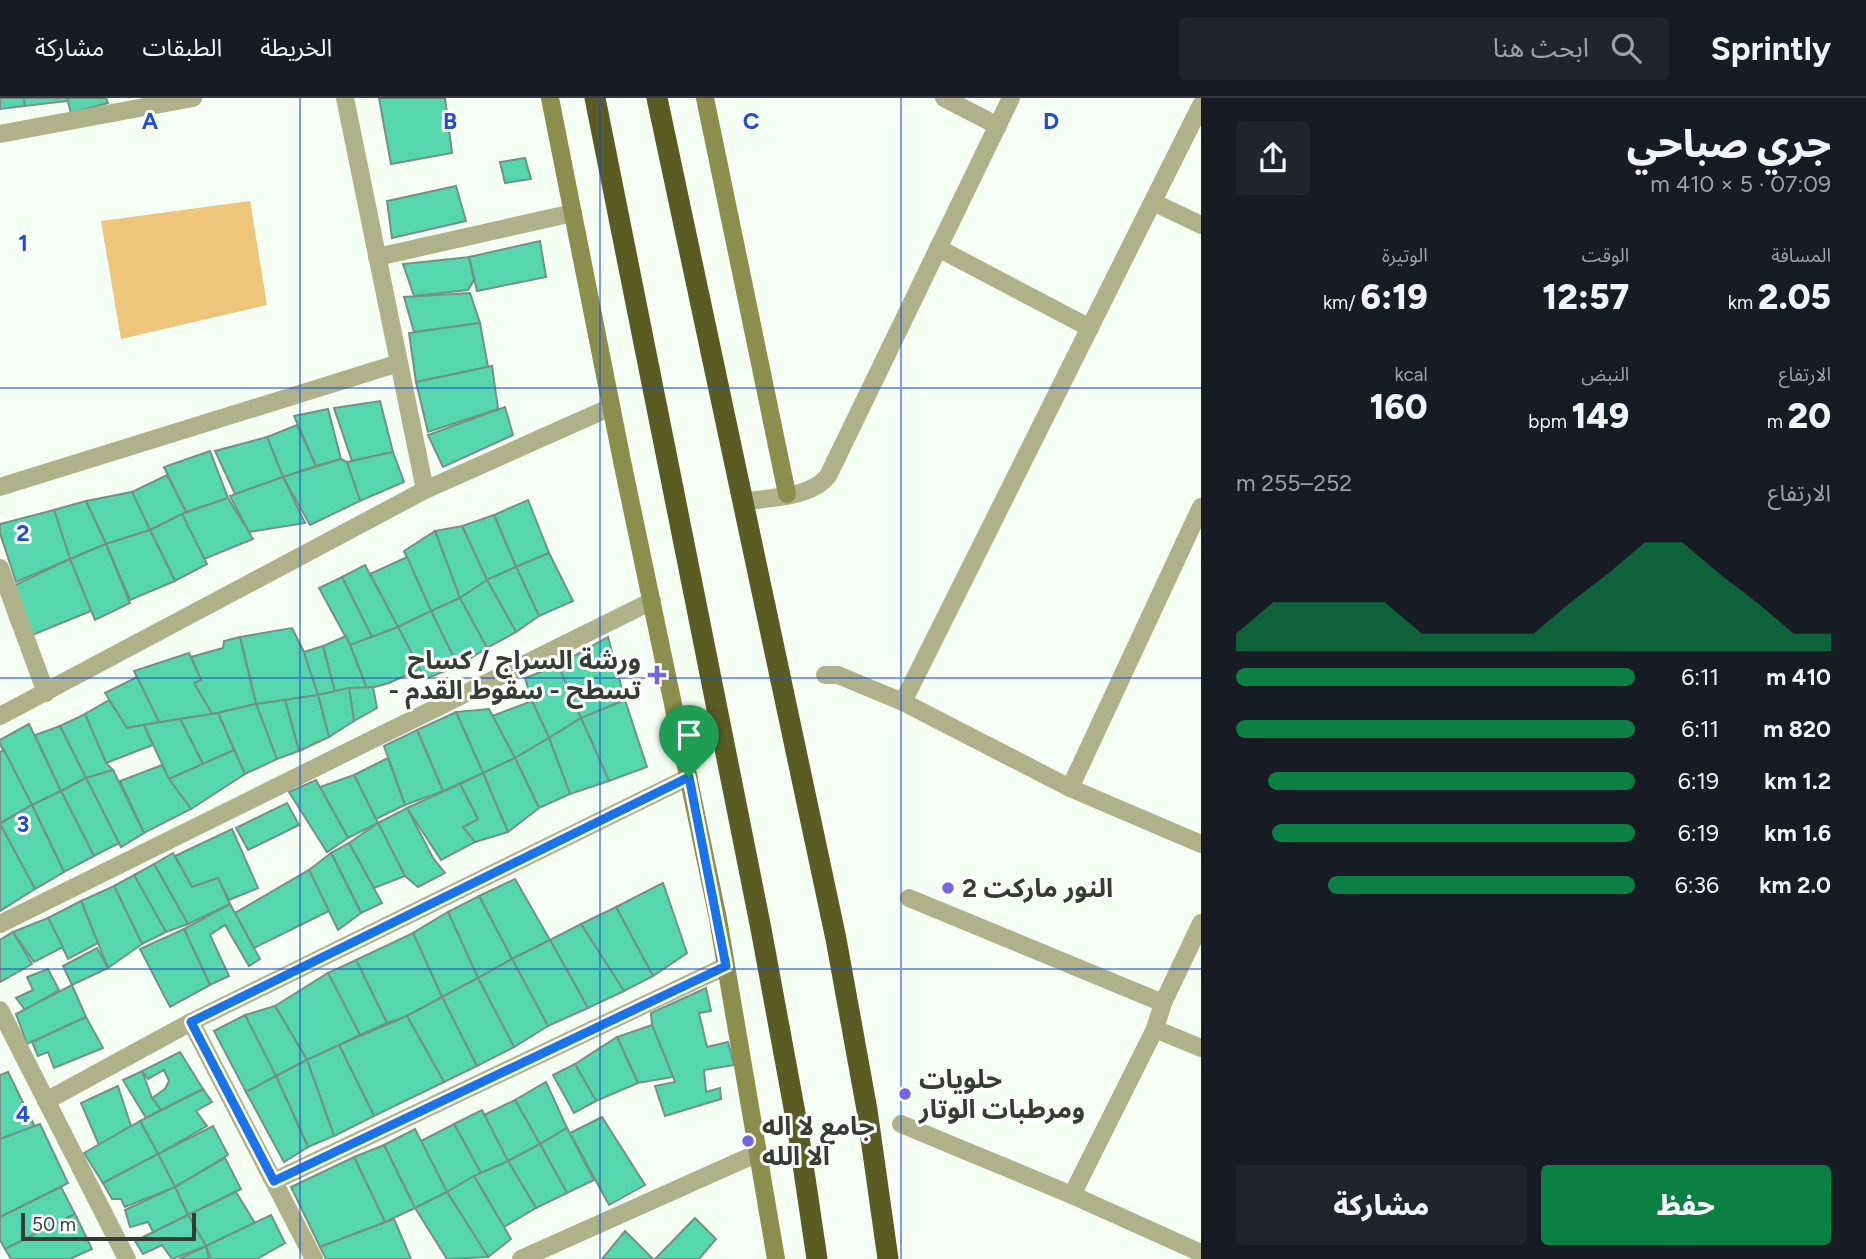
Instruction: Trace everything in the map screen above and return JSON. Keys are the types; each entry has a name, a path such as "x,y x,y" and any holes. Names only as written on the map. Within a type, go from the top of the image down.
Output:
{"highway":[{"path":"595,98 761,929 797,1124 817,1259"},
{"path":"657,98 836,939 867,1110 888,1259"}],"main road":[{"path":"550,98 726,966 776,1259"},
{"path":"705,98 788,494"}],"street":[{"path":"0,134 193,98"},
{"path":"345,98 425,490"},
{"path":"944,98 998,125"},
{"path":"743,502 816,488 828,476 1011,98"},
{"path":"903,702 1201,105"},
{"path":"1153,202 1201,225"},
{"path":"377,257 573,213"},
{"path":"938,248 1090,328"},
{"path":"0,487 399,363"},
{"path":"0,716 425,490 611,407"},
{"path":"1070,788 1201,507"},
{"path":"0,568 46,693"},
{"path":"0,924 652,601"},
{"path":"825,675 838,675 903,702 1070,788 1201,844"},
{"path":"46,1101 191,1022 689,777"},
{"path":"909,898 1163,1003"},
{"path":"1072,1195 1155,1029 1163,1003 1201,923"},
{"path":"274,1181 726,966"},
{"path":"0,1010 122,1258"},
{"path":"191,1022 314,1259"},
{"path":"1155,1029 1201,1048"},
{"path":"901,1124 1072,1195 1201,1253"},
{"path":"521,1259 758,1153"}],"shaded area":[{"path":"250,201 267,305 121,339 101,221"}],"building":[{"path":"0,98 24,98 25,106 0,109"},
{"path":"24,98 67,98 68,101 25,106"},
{"path":"67,98 106,98 108,103 71,113"},
{"path":"379,98 445,98 452,153 391,164"},
{"path":"525,158 531,179 505,183 500,162"},
{"path":"456,186 466,221 392,238 387,201"},
{"path":"540,241 546,277 477,291 469,257"},
{"path":"469,257 474,280 468,290 414,296 403,264"},
{"path":"470,293 480,323 414,332 404,297"},
{"path":"480,323 488,367 416,382 409,333"},
{"path":"492,366 498,409 428,432 416,382"},
{"path":"380,401 393,452 352,461 334,408"},
{"path":"505,407 513,435 443,467 428,435"},
{"path":"328,409 341,459 316,466 294,416"},
{"path":"297,425 316,466 283,477 267,437"},
{"path":"267,437 283,477 235,494 215,451"},
{"path":"210,451 228,498 186,512 164,467"},
{"path":"393,452 404,482 360,501 347,462"},
{"path":"341,459 347,462 360,501 310,525 283,477"},
{"path":"167,475 186,512 150,530 132,492"},
{"path":"283,477 305,523 249,532 230,496"},
{"path":"132,492 150,530 106,544 86,501"},
{"path":"228,498 253,539 204,559 182,514"},
{"path":"528,500 549,553 516,567 494,515"},
{"path":"86,501 106,544 70,559 54,510"},
{"path":"54,510 70,559 16,582 0,533 0,524"},
{"path":"182,514 207,564 175,581 150,530"},
{"path":"494,515 516,567 487,580 462,526"},
{"path":"462,526 487,580 460,598 435,531"},
{"path":"150,530 175,581 130,600 106,544"},
{"path":"435,531 460,598 431,611 404,551"},
{"path":"106,544 130,603 95,620 70,559"},
{"path":"549,553 573,601 539,616 516,567"},
{"path":"407,557 431,611 398,627 370,574"},
{"path":"70,559 91,611 30,636 13,586"},
{"path":"365,565 398,627 372,637 342,577"},
{"path":"516,567 539,616 516,632 487,580"},
{"path":"342,577 372,637 350,645 319,588"},
{"path":"487,580 516,632 487,648 460,598"},
{"path":"460,598 487,648 458,666 431,611"},
{"path":"431,611 458,666 425,679 398,627"},
{"path":"398,627 420,669 389,683 367,689 350,645"},
{"path":"292,628 304,652 318,695 256,704 240,637"},
{"path":"346,636 367,689 349,688 335,692 323,646"},
{"path":"240,637 256,704 212,714 194,683 201,680 191,657 223,648 224,641"},
{"path":"608,637 625,700 581,718 558,665"},
{"path":"323,646 335,692 318,695 304,652"},
{"path":"189,653 201,680 194,683 212,714 159,722 134,671"},
{"path":"558,665 581,718 549,738 525,678"},
{"path":"137,677 159,722 127,728 105,693"},
{"path":"373,687 377,708 354,721 349,688"},
{"path":"349,688 354,721 329,737 318,695"},
{"path":"318,695 329,737 299,751 285,700"},
{"path":"109,700 127,728 144,725 153,745 106,763 85,714"},
{"path":"285,700 299,751 277,759 256,704"},
{"path":"625,700 647,767 609,781 581,718"},
{"path":"532,701 549,738 515,758 492,716"},
{"path":"256,704 277,759 245,774 218,713"},
{"path":"489,709 515,758 483,773 456,712"},
{"path":"456,712 483,773 443,791 417,730"},
{"path":"218,713 234,750 203,764 180,719"},
{"path":"85,714 106,763 113,770 86,778 60,726"},
{"path":"581,718 609,781 570,794 549,738"},
{"path":"180,719 203,764 169,779 144,725"},
{"path":"29,724 61,791 32,805 0,744 0,740"},
{"path":"60,726 86,778 61,791 35,735"},
{"path":"417,730 443,791 405,805 384,746"},
{"path":"549,738 570,794 539,808 515,758"},
{"path":"4,750 32,805 0,823 0,752"},
{"path":"234,750 245,774 191,809 169,779"},
{"path":"388,758 405,805 376,819 354,775"},
{"path":"515,758 539,808 508,832 483,773"},
{"path":"162,765 191,809 144,833 120,781"},
{"path":"113,770 144,833 121,847 86,778"},
{"path":"483,773 508,832 475,842 463,827 478,819 460,784"},
{"path":"354,775 378,823 348,838 320,787"},
{"path":"86,778 119,843 94,856 61,791"},
{"path":"316,780 348,838 327,852 289,792"},
{"path":"460,784 478,819 463,827 475,842 441,860 407,808"},
{"path":"61,791 94,856 64,872 32,805"},
{"path":"287,803 299,825 248,850 236,828"},
{"path":"32,805 64,872 35,889 0,824"},
{"path":"407,808 433,858 445,873 418,887 405,876 378,823"},
{"path":"378,823 405,876 374,888 349,843"},
{"path":"0,824 35,889 0,911"},
{"path":"232,829 258,888 229,900 218,878 192,887 175,856"},
{"path":"349,843 382,903 361,913 331,853"},
{"path":"173,853 192,887 218,878 230,904 188,924 154,864"},
{"path":"331,853 361,913 338,930 309,870"},
{"path":"154,864 188,924 166,932 134,875"},
{"path":"309,870 329,911 254,948 235,913"},
{"path":"134,875 166,932 142,944 114,886"},
{"path":"515,879 550,940 512,959 479,896"},
{"path":"663,883 687,953 653,976 616,907"},
{"path":"114,886 142,944 108,968 81,901"},
{"path":"479,896 512,959 478,978 448,912"},
{"path":"81,901 98,943 68,959 48,918"},
{"path":"230,904 260,959 249,966 225,925 210,935 229,976 210,985 184,929"},
{"path":"616,907 653,976 624,991 581,924"},
{"path":"448,912 478,978 442,997 413,933"},
{"path":"48,918 63,947 34,962 13,932"},
{"path":"581,924 624,991 588,1008 550,940"},
{"path":"184,929 210,985 170,1007 140,949"},
{"path":"13,932 32,964 0,982 0,940"},
{"path":"413,933 442,997 407,1016 387,1023 356,960"},
{"path":"550,940 588,1008 548,1026 512,959"},
{"path":"97,948 108,968 72,985 63,966"},
{"path":"512,959 548,1026 514,1047 478,978"},
{"path":"356,960 387,1023 360,1035 328,973"},
{"path":"48,969 59,990 25,1010 16,998 33,990 27,977"},
{"path":"328,973 360,1035 307,1060 275,1006"},
{"path":"478,978 514,1047 477,1066 442,997"},
{"path":"72,985 86,1017 27,1044 16,1014"},
{"path":"706,988 711,1011 699,1013 707,1047 728,1042 734,1065 704,1070 706,1092 720,1088 721,1099 665,1116 655,1086 675,1082 652,1025 651,1013"},
{"path":"442,997 477,1066 444,1082 407,1016"},
{"path":"275,1006 307,1060 276,1076 245,1015"},
{"path":"245,1015 276,1076 246,1092 214,1031"},
{"path":"407,1016 444,1082 374,1116 339,1045"},
{"path":"86,1017 103,1048 54,1068 48,1052 38,1056 32,1042"},
{"path":"652,1025 673,1077 638,1083 617,1037"},
{"path":"617,1037 638,1083 596,1101 575,1064"},
{"path":"339,1045 374,1116 334,1136 307,1060"},
{"path":"180,1052 203,1089 161,1110 152,1098 165,1089 169,1081 164,1070 148,1079 142,1071"},
{"path":"307,1060 334,1136 308,1147 276,1076"},
{"path":"575,1064 596,1101 574,1113 553,1075"},
{"path":"142,1071 152,1098 161,1110 146,1118 123,1080"},
{"path":"8,1072 35,1127 0,1139 0,1075"},
{"path":"276,1076 308,1147 284,1162 246,1092"},
{"path":"546,1082 567,1128 540,1144 515,1100"},
{"path":"118,1086 131,1126 99,1145 81,1103"},
{"path":"203,1089 212,1102 196,1111 207,1126 158,1154 140,1121"},
{"path":"515,1100 540,1144 508,1161 484,1115"},
{"path":"482,1110 508,1161 481,1173 454,1124"},
{"path":"602,1117 645,1185 609,1205 570,1133"},
{"path":"140,1121 158,1154 103,1183 84,1153"},
{"path":"40,1124 68,1183 0,1217 0,1139"},
{"path":"454,1124 481,1173 447,1192 421,1141"},
{"path":"213,1126 228,1155 175,1187 158,1154"},
{"path":"567,1128 594,1180 567,1193 540,1144"},
{"path":"415,1129 447,1192 415,1208 384,1145"},
{"path":"540,1144 567,1193 536,1208 508,1161"},
{"path":"384,1145 415,1208 385,1222 354,1157"},
{"path":"158,1154 175,1187 125,1207 121,1199 112,1199 103,1183"},
{"path":"354,1157 385,1222 320,1247 291,1187"},
{"path":"225,1158 241,1189 188,1215 175,1187"},
{"path":"508,1161 536,1208 504,1227 474,1176"},
{"path":"474,1176 511,1239 488,1257 447,1192"},
{"path":"61,1187 75,1214 5,1249 0,1240 0,1217"},
{"path":"175,1187 188,1215 153,1232 148,1222 130,1227 125,1210"},
{"path":"236,1192 255,1223 206,1246 188,1215"},
{"path":"447,1192 488,1257 447,1259 415,1208"},
{"path":"75,1214 92,1249 70,1259 11,1259 5,1249"},
{"path":"188,1215 206,1246 172,1259 162,1245 143,1254 135,1241"},
{"path":"271,1215 285,1243 257,1259 211,1259 206,1246"},
{"path":"695,1218 716,1239 699,1259 655,1259"},
{"path":"394,1219 411,1259 326,1259 320,1247"},
{"path":"625,1231 653,1259 602,1259"},
{"path":"206,1246 209,1259 179,1259"}],"place":[{"name":"ورشة السراج / كساح - تسطح - سقوط القدم","path":"657,675"},
{"name":"النور ماركت 2","path":"948,888"},
{"name":"حلويات ومرطبات الوتار","path":"905,1094"},
{"name":"جامع لا اله الا الله","path":"748,1141"}],"route":[{"path":"689,777 726,966 274,1181 191,1022 689,777"}]}
